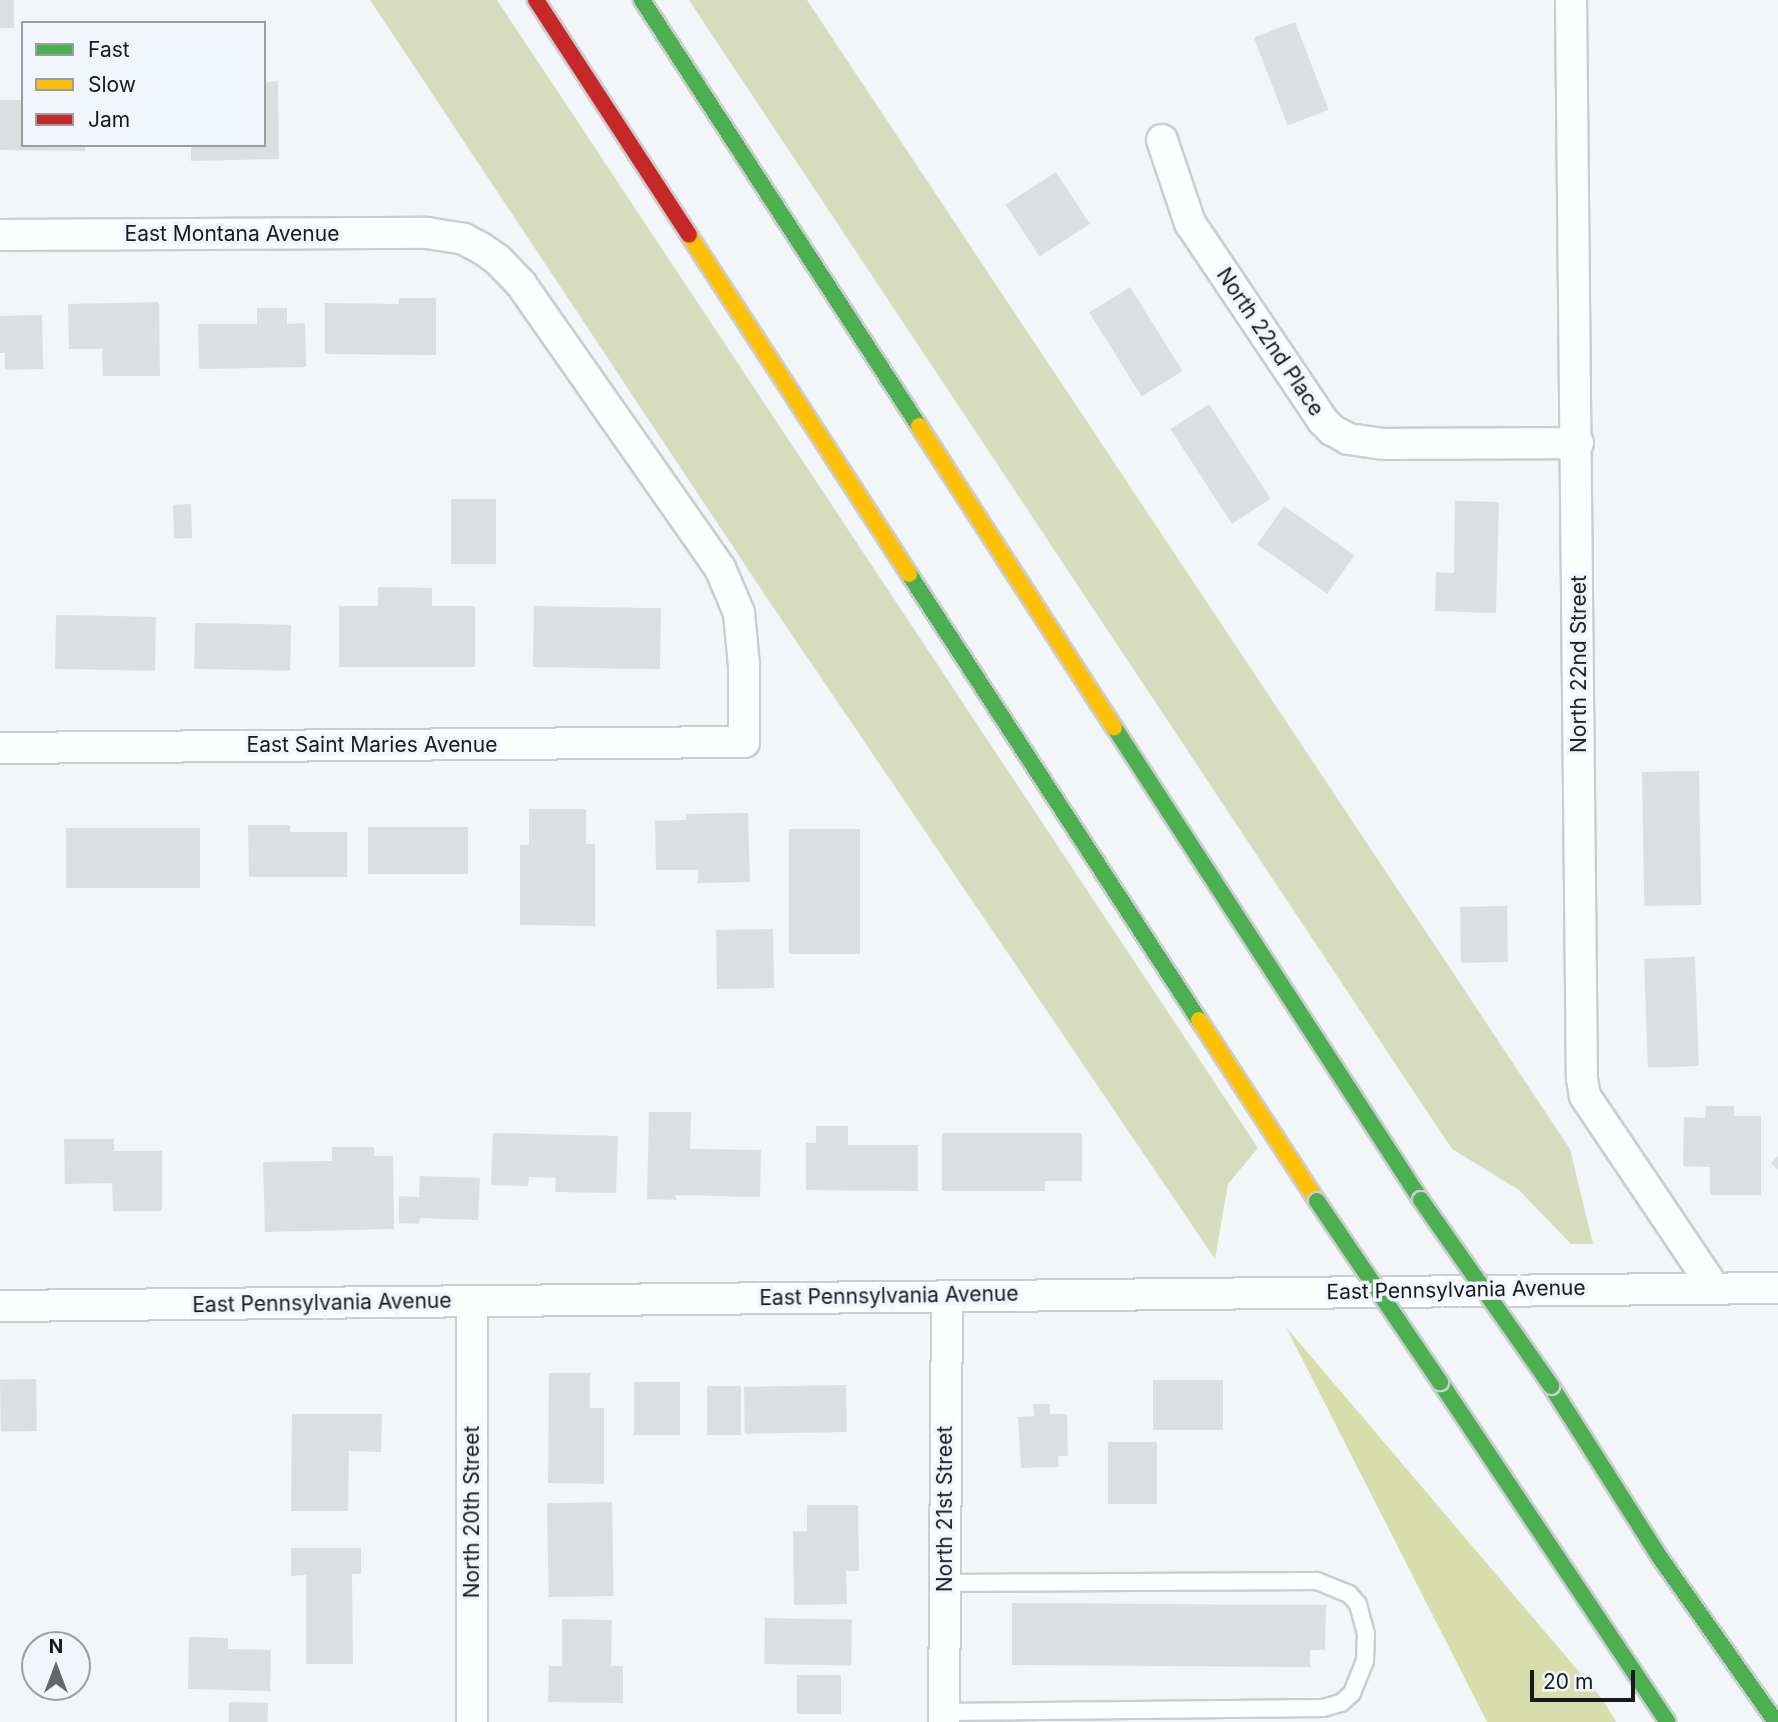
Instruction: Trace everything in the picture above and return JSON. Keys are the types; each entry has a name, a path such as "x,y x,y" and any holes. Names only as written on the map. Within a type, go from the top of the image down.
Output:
{"highway":[{"path":"536,0 1317,1201 1668,1722"},
{"path":"642,0 1421,1200 1551,1386 1661,1559 1776,1722"},
{"path":"1584,1597 1657,1722"}],"street":[{"name":"North 22nd Street","path":"1571,0 1578,443 1582,1079 1585,1096 1714,1288"},
{"name":"North 22nd Place","path":"1163,140 1191,223 1323,421 1332,430 1348,439 1384,444 1578,443"},
{"name":"East Montana Avenue","path":"0,235 427,233 464,239 498,260 521,284 720,568 739,613 744,666 744,742"},
{"name":"East Saint Maries Avenue","path":"0,748 744,742"},
{"name":"East Pennsylvania Avenue","path":"0,1306 1778,1288"},
{"name":"North 21st Street","path":"944,1717 947,1296"},
{"name":"North 20th Street","path":"472,1302 472,1722"}],"lane":[{"path":"944,1717 1323,1708 1341,1703 1352,1693 1365,1661 1366,1634 1358,1604 1349,1594 1316,1581 945,1583"}],"green space":[{"path":"370,0 497,0 1258,1148 1228,1184 1215,1259 769,601"},
{"path":"689,0 807,0 1570,1149 1593,1244 1571,1244 1519,1190 1452,1149"},
{"path":"1286,1327 1603,1700 1616,1722 1487,1722"}],"building":[{"path":"0,0 14,0 14,28 0,28"},
{"path":"1295,22 1329,110 1288,126 1254,38"},
{"path":"278,81 279,159 191,161 191,147 266,147 266,82"},
{"path":"0,100 21,100 21,147 85,147 85,151 0,150"},
{"path":"1056,172 1090,224 1039,257 1006,205"},
{"path":"1130,287 1182,371 1142,396 1089,312"},
{"path":"399,298 436,298 436,355 325,354 325,303 399,304"},
{"path":"159,302 160,376 103,376 102,349 69,349 68,304"},
{"path":"257,308 287,308 287,324 305,323 306,367 199,369 198,324 257,324"},
{"path":"42,315 43,369 5,370 5,353 0,353 0,316"},
{"path":"1209,404 1271,499 1232,524 1170,429"},
{"path":"451,499 496,499 496,564 451,564"},
{"path":"1455,501 1499,502 1496,613 1435,611 1436,572 1454,573"},
{"path":"191,504 192,538 174,539 173,505"},
{"path":"1284,506 1354,555 1327,594 1257,545"},
{"path":"378,587 432,588 432,606 475,606 475,667 339,667 339,606 378,606"},
{"path":"534,606 661,608 660,669 533,667"},
{"path":"56,615 156,617 155,671 55,669"},
{"path":"195,623 291,625 290,671 194,669"},
{"path":"1699,771 1701,905 1644,906 1642,772"},
{"path":"529,809 586,809 586,844 595,844 595,926 520,925 520,845 529,845"},
{"path":"748,813 750,882 698,883 698,870 656,870 655,821 686,820 686,814"},
{"path":"248,825 290,825 290,832 347,832 347,877 249,877"},
{"path":"368,827 468,827 468,874 368,874"},
{"path":"66,828 200,828 200,888 66,888"},
{"path":"789,829 860,829 860,954 789,954"},
{"path":"1507,906 1508,962 1461,963 1460,907"},
{"path":"773,929 774,988 717,989 716,930"},
{"path":"1695,957 1699,1066 1648,1068 1644,959"},
{"path":"1706,1106 1734,1106 1734,1116 1761,1116 1761,1195 1710,1195 1710,1167 1683,1166 1684,1117 1705,1118"},
{"path":"649,1112 691,1112 690,1149 761,1150 760,1197 675,1195 677,1200 647,1199"},
{"path":"816,1126 848,1126 848,1145 918,1145 918,1191 806,1190 806,1143 816,1143"},
{"path":"493,1133 618,1136 616,1193 555,1192 556,1178 529,1177 528,1186 491,1185"},
{"path":"942,1133 1082,1133 1082,1181 1045,1181 1045,1191 942,1191"},
{"path":"64,1139 114,1139 114,1151 162,1151 162,1211 113,1211 112,1183 65,1184"},
{"path":"332,1147 374,1147 374,1156 393,1156 394,1229 265,1232 263,1162 332,1161"},
{"path":"1778,1156 1778,1170 1771,1163"},
{"path":"420,1176 480,1178 478,1220 420,1218 419,1224 399,1223 399,1196 419,1197"},
{"path":"549,1373 590,1373 590,1408 604,1408 604,1484 548,1483"},
{"path":"36,1379 37,1431 1,1432 0,1380"},
{"path":"1153,1380 1223,1380 1223,1430 1153,1430"},
{"path":"634,1382 680,1382 680,1435 634,1435"},
{"path":"846,1385 847,1432 745,1434 744,1387"},
{"path":"707,1386 741,1386 741,1435 707,1435"},
{"path":"1033,1404 1050,1404 1050,1414 1067,1414 1068,1456 1058,1456 1059,1467 1021,1468 1018,1417 1034,1416"},
{"path":"292,1414 382,1414 381,1452 349,1451 348,1511 291,1511"},
{"path":"1108,1442 1157,1442 1157,1504 1108,1504"},
{"path":"612,1502 614,1596 549,1597 547,1503"},
{"path":"807,1505 858,1505 859,1571 846,1571 847,1604 794,1605 793,1531 807,1531"},
{"path":"291,1548 361,1548 361,1574 352,1574 353,1664 306,1664 306,1575 291,1576"},
{"path":"1012,1603 1326,1605 1325,1650 1310,1650 1310,1667 1012,1665"},
{"path":"765,1618 852,1620 851,1666 764,1664"},
{"path":"562,1619 612,1620 611,1666 623,1666 623,1703 548,1702 549,1666 562,1666"},
{"path":"189,1637 228,1638 228,1649 271,1650 270,1691 188,1689"},
{"path":"797,1675 841,1675 841,1714 797,1714"},
{"path":"229,1702 268,1703 268,1722 229,1722"}],"traffic: fast":[{"path":"642,0 919,426"},
{"path":"909,574 1199,1020"},
{"path":"1114,727 1421,1200"},
{"path":"1421,1200 1551,1386"},
{"path":"1317,1201 1440,1382"},
{"path":"1440,1382 1668,1722"},
{"path":"1551,1386 1661,1559 1776,1722"}],"traffic: slow":[{"path":"689,235 909,574"},
{"path":"919,426 1114,727"},
{"path":"1199,1020 1317,1201"}],"traffic: jam":[{"path":"536,0 689,235"}]}
